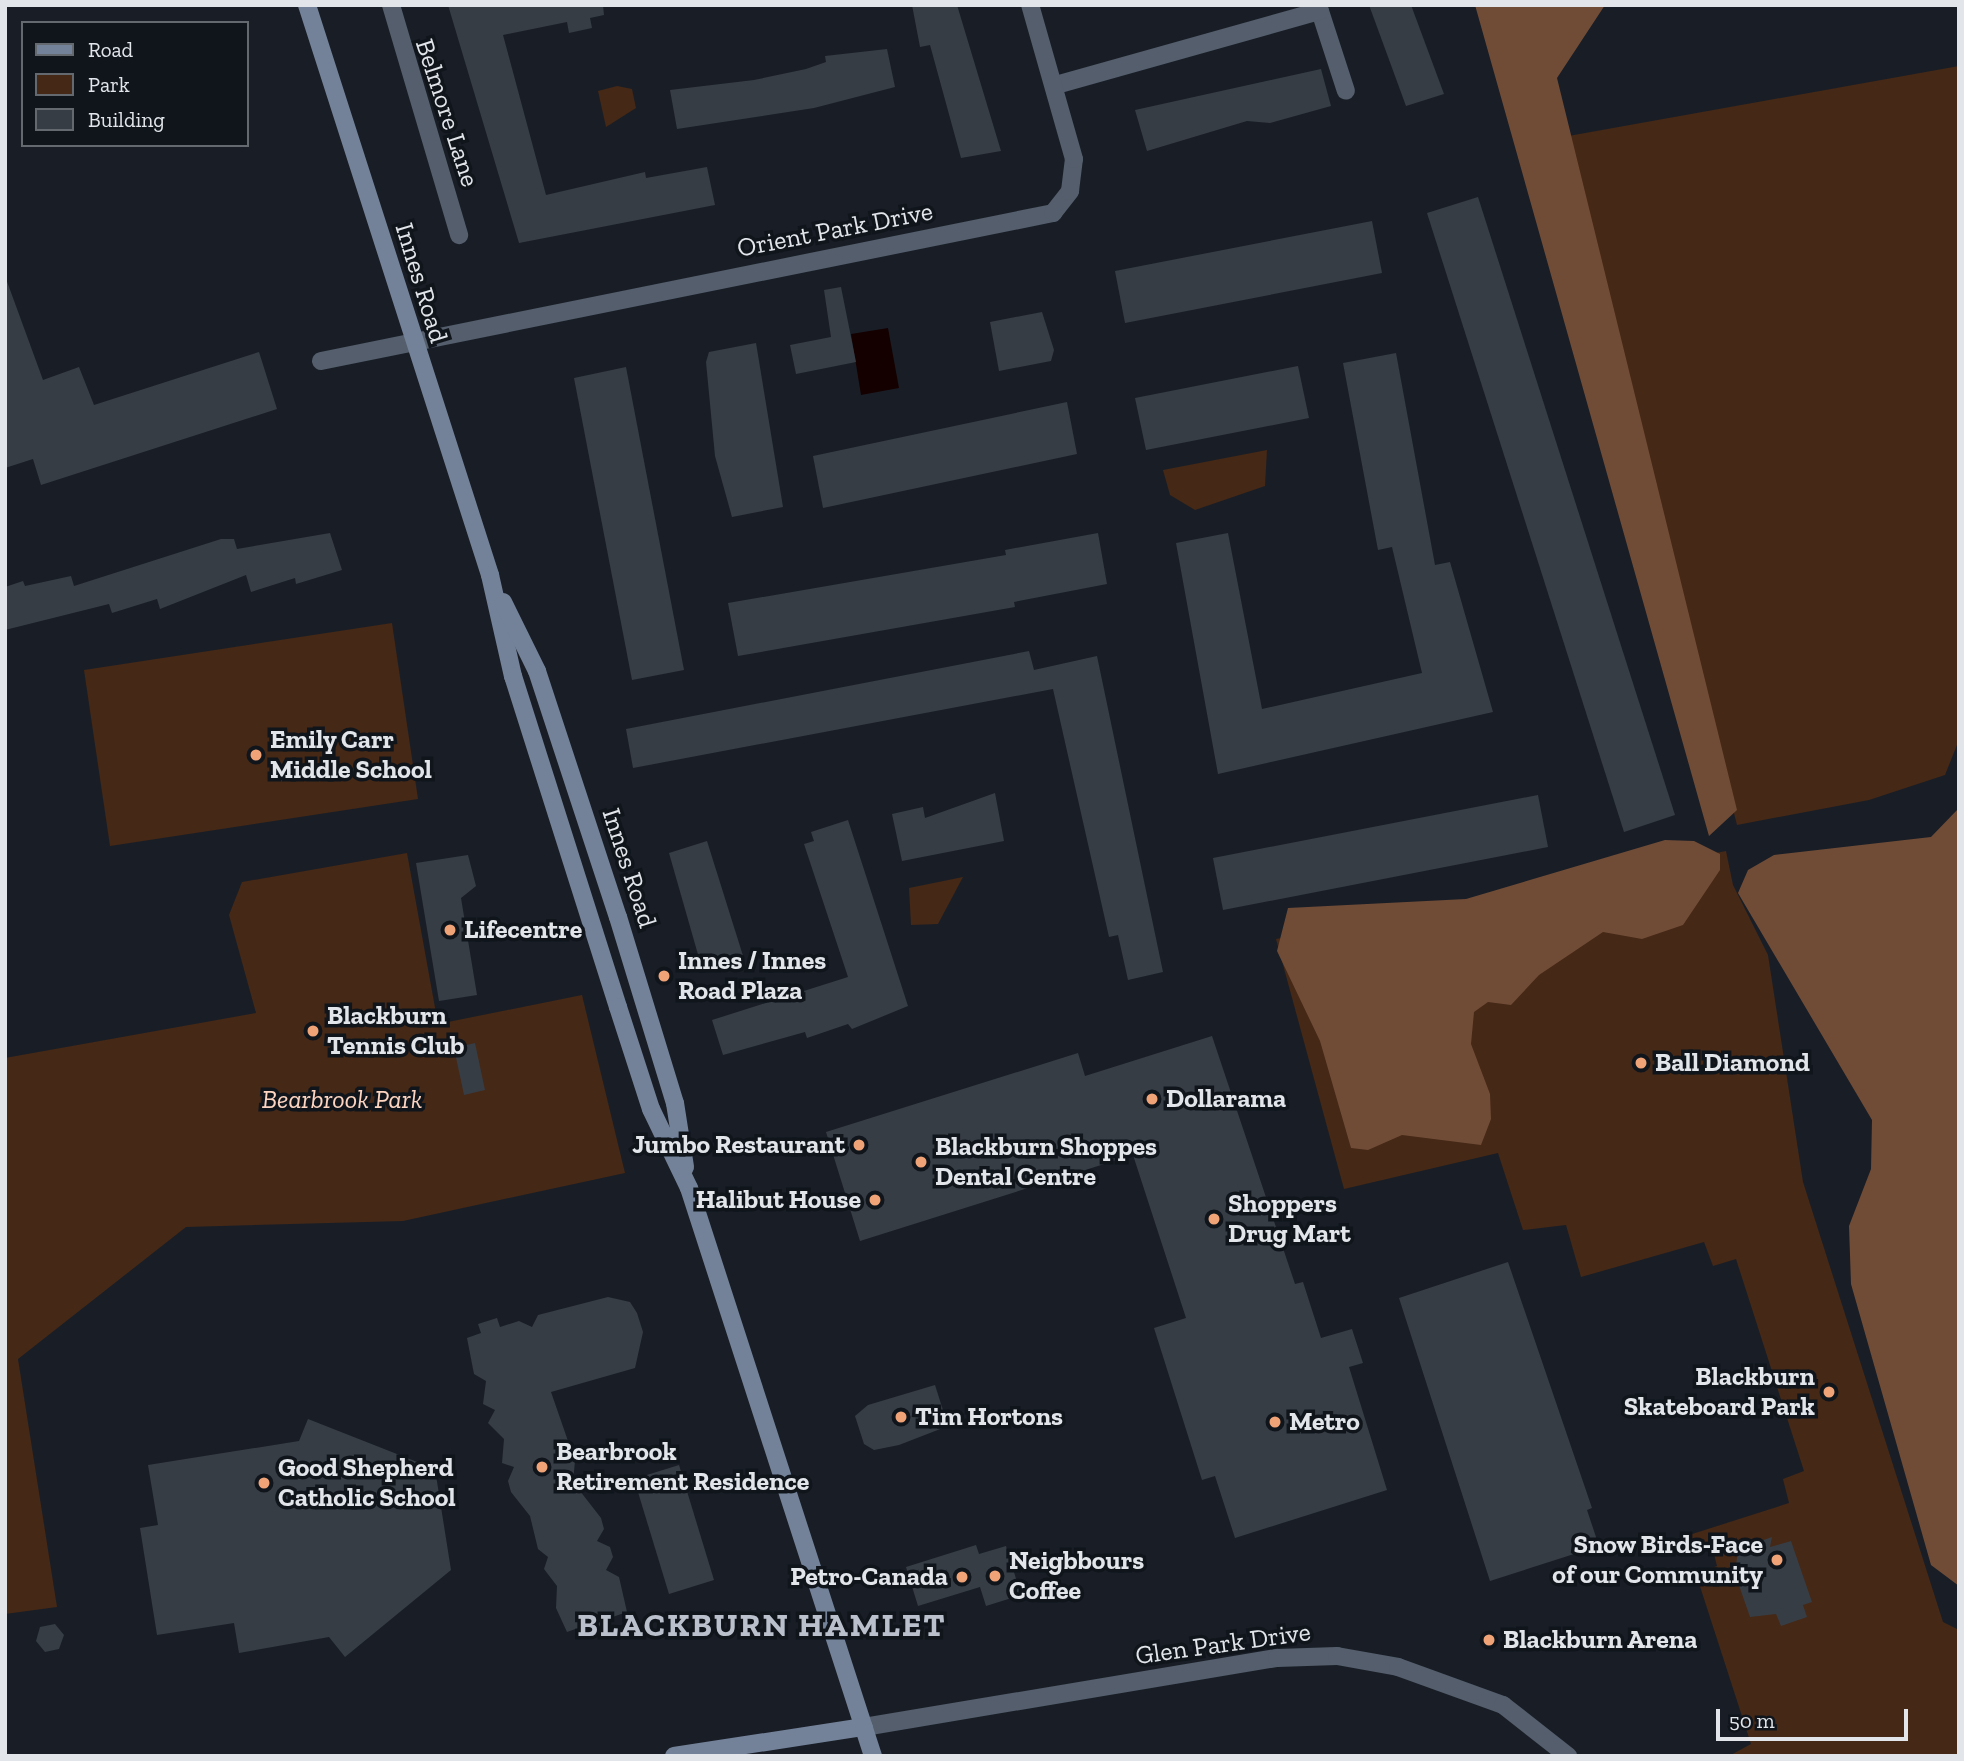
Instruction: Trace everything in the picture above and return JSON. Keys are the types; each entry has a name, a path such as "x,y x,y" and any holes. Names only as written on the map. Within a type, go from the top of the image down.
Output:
{"street":[{"name":"Innes Road","path":"307,5 411,342 490,575 513,676 618,1007 651,1109 689,1188 873,1756"},
{"name":"Belmore Lane","path":"391,5 459,235"},
{"name":"Orient Park Drive","path":"321,361 1053,213 1070,191 1074,159 1056,85 1030,5"},
{"path":"1056,85 1319,8 1346,91"},
{"name":"Innes Road","path":"490,575 537,671 618,917 675,1103 689,1188"},
{"name":"Glen Park Drive","path":"864,1727 1277,1658 1336,1656 1398,1667 1503,1705 1568,1756"},
{"path":"674,1756 864,1727"}],"green space":[{"path":"1959,66 1959,740 1945,775 1869,800 1737,825 1563,137"},
{"path":"617,86 632,89 636,108 606,127 598,91"},
{"path":"1267,450 1265,486 1195,510 1170,495 1163,470"},
{"path":"392,623 418,799 110,846 84,670"},
{"path":"1726,851 1733,885 1768,955 1803,1182 1943,1622 1959,1630 1959,1756 1729,1756 1751,1744 1696,1574 1717,1566 1711,1542 1689,1547 1686,1536 1789,1503 1783,1479 1804,1471 1736,1259 1713,1266 1704,1242 1581,1277 1566,1225 1523,1230 1498,1153 1344,1189 1276,939"},
{"name":"Bearbrook Park","path":"407,853 438,1024 582,995 625,1173 403,1221 186,1227 18,1359 57,1607 5,1614 5,1058 256,1013 229,915 242,882"},
{"path":"963,877 938,924 911,925 909,888"}],"shaded area":[{"path":"1475,5 1605,5 1557,78 1737,810 1709,836"},
{"path":"888,328 899,388 861,395 851,334"},
{"path":"1959,808 1959,1586 1931,1565 1851,1284 1849,1226 1871,1169 1872,1120 1738,893 1748,870 1774,855 1931,837"},
{"path":"1665,840 1694,841 1720,854 1720,870 1683,925 1642,939 1603,932 1539,975 1511,1005 1488,1002 1474,1012 1471,1044 1490,1094 1491,1119 1481,1145 1402,1135 1368,1150 1351,1148 1320,1041 1277,951 1288,908 1466,899"}],"building":[{"path":"448,5 603,5 604,15 590,18 592,28 569,33 567,22 503,35 546,195 645,172 646,178 707,167 715,205 519,243"},
{"path":"912,5 957,5 1001,151 961,158 930,45 920,47"},
{"path":"1369,5 1411,5 1444,94 1406,106"},
{"path":"887,49 895,87 814,108 677,129 670,90 754,80 806,69 826,62 825,56"},
{"path":"1321,69 1331,106 1270,123 1247,121 1147,151 1135,110"},
{"path":"1478,197 1675,815 1624,832 1427,213"},
{"path":"1372,221 1382,273 1125,323 1115,271"},
{"path":"5,276 43,380 79,367 94,405 259,352 277,409 41,485 33,459 5,468"},
{"path":"841,287 856,362 796,374 790,345 831,337 824,290"},
{"path":"1042,312 1054,350 1051,361 999,371 990,322"},
{"path":"756,343 783,507 732,517 715,456 706,362 709,352"},
{"path":"1396,353 1435,565 1450,562 1493,712 1218,774 1176,543 1228,533 1262,709 1422,673 1392,547 1378,550 1343,363"},
{"path":"1298,366 1309,418 1146,450 1135,398"},
{"path":"626,367 684,670 632,680 574,378"},
{"path":"1067,402 1077,454 823,508 813,456"},
{"path":"330,533 342,570 296,584 295,578 251,592 246,575 160,609 157,599 112,613 109,604 5,630 5,587 23,581 25,586 71,576 74,586 221,539 234,539 237,549"},
{"path":"1098,533 1107,584 1014,602 1015,607 738,656 728,603 1006,555 1005,550"},
{"path":"1029,651 1034,670 1097,656 1163,972 1128,980 1118,935 1109,937 1053,689 633,768 626,729"},
{"path":"995,793 1004,841 902,861 892,814 923,807 925,818"},
{"path":"1538,795 1548,847 1223,910 1213,858"},
{"path":"848,820 908,1006 852,1029 848,1024 807,1038 805,1032 723,1055 712,1020 848,977 804,844 814,841 811,832"},
{"path":"707,841 744,959 703,972 669,853"},
{"path":"468,855 476,886 461,898 477,995 439,1001 416,863"},
{"path":"1212,1036 1295,1284 1303,1282 1321,1338 1352,1329 1363,1363 1349,1367 1387,1490 1235,1538 1215,1476 1202,1480 1154,1328 1186,1318 1133,1155 860,1241 826,1132 1078,1053 1085,1076"},
{"path":"475,1043 485,1090 464,1095 454,1048"},
{"path":"1508,1262 1592,1508 1587,1510 1599,1546 1490,1581 1399,1298"},
{"name":"Bearbrook Retirement Residence","path":"608,1297 630,1302 637,1313 643,1332 635,1368 551,1392 568,1441 562,1453 575,1461 573,1482 601,1518 604,1529 597,1541 610,1547 613,1557 606,1570 619,1577 627,1612 601,1621 604,1630 584,1637 581,1627 567,1632 556,1608 557,1586 544,1569 548,1557 538,1549 530,1516 511,1492 508,1481 514,1467 502,1463 504,1439 488,1423 495,1410 483,1404 486,1381 474,1374 467,1338 481,1333 478,1324 497,1318 500,1327 519,1321 532,1327 538,1315"},
{"name":"Tim Hortons","path":"935,1385 948,1426 899,1445 874,1450 864,1444 855,1416 868,1405"},
{"path":"308,1419 435,1469 451,1570 345,1657 329,1637 239,1653 234,1623 157,1635 140,1528 158,1525 148,1465 299,1441"},
{"path":"679,1465 714,1580 669,1594 634,1479"},
{"path":"1772,1537 1770,1547 1791,1541 1812,1602 1803,1605 1807,1617 1781,1626 1776,1614 1750,1617 1735,1574 1738,1549"},
{"name":"Petro-Canada","path":"976,1545 979,1554 1006,1546 1021,1595 986,1606 980,1587 918,1606 906,1567"},
{"path":"55,1624 64,1635 59,1649 45,1652 36,1641 40,1627"}],"place":[{"name":"Emily Carr Middle School","path":"256,755"},
{"name":"Lifecentre","path":"450,930"},
{"name":"Innes / Innes Road Plaza","path":"664,976"},
{"name":"Blackburn Tennis Club","path":"313,1031"},
{"name":"Ball Diamond","path":"1641,1063"},
{"name":"Dollarama","path":"1152,1099"},
{"name":"Jumbo Restaurant","path":"859,1145"},
{"name":"Blackburn Shoppes Dental Centre","path":"921,1162"},
{"name":"Halibut House","path":"875,1200"},
{"name":"Shoppers Drug Mart","path":"1214,1219"},
{"name":"Blackburn Skateboard Park","path":"1829,1392"},
{"name":"Tim Hortons","path":"901,1417"},
{"name":"Metro","path":"1275,1422"},
{"name":"Bearbrook Retirement Residence","path":"542,1467"},
{"name":"Good Shepherd Catholic School","path":"264,1483"},
{"name":"Snow Birds-Face of our Community","path":"1777,1560"},
{"name":"Neigbbours Coffee","path":"995,1576"},
{"name":"Petro-Canada","path":"962,1577"},
{"name":"Blackburn Arena","path":"1489,1640"}],"district":[{"name":"BLACKBURN HAMLET","path":"762,1625"}]}
